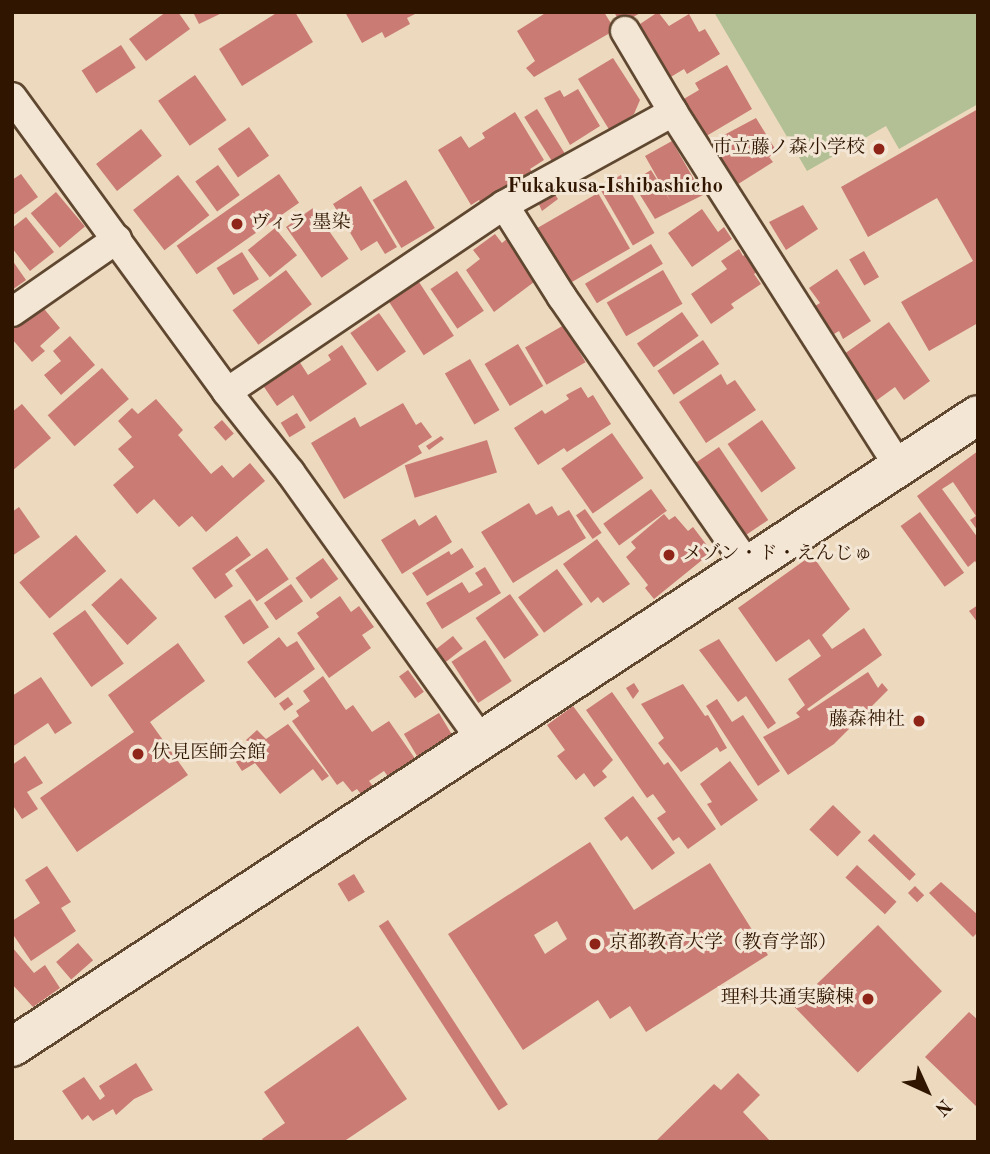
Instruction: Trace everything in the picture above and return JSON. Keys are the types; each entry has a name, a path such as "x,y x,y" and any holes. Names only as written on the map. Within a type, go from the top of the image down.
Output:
{"street":[{"path":"625,32 899,467"},
{"path":"12,97 227,392 290,472 481,740"},
{"path":"227,392 504,205 673,112"},
{"path":"504,205 562,297 747,564"},
{"path":"12,312 117,239"},
{"path":"12,1047 978,415"}],"green space":[{"path":"714,12 978,12 978,104 899,149 886,126 807,171"}],"building":[{"path":"166,12 178,12 190,29 146,61 129,39"},
{"path":"193,12 224,12 199,24"},
{"path":"278,12 295,12 313,42 242,86 219,49"},
{"path":"345,12 419,12 407,18 410,24 385,38 382,32 362,43"},
{"path":"547,12 604,12 615,30 534,77 526,68 535,61 517,31"},
{"path":"614,12 642,12 621,24"},
{"path":"658,12 669,26 689,14 699,32 705,29 720,54 687,74 684,69 669,78 637,26"},
{"path":"121,45 136,68 96,93 82,71"},
{"path":"613,58 640,100 634,114 610,131 578,79"},
{"path":"727,65 752,109 703,138 682,100 699,90 695,83"},
{"path":"195,75 227,120 190,146 158,101"},
{"path":"578,89 600,126 570,145 544,98 560,90 564,97"},
{"path":"537,109 566,155 553,163 524,117"},
{"path":"978,109 978,323 929,351 901,302 973,261 937,198 868,237 841,187"},
{"path":"515,112 544,160 530,169 533,173 482,204 479,200 471,205 438,150 461,136 469,148 485,138 482,133"},
{"path":"756,118 777,152 769,157 773,162 735,186 709,143"},
{"path":"249,127 269,156 238,177 218,149"},
{"path":"141,129 162,156 117,191 96,164"},
{"path":"672,141 703,195 655,219 632,182 651,170 671,202 645,156"},
{"path":"218,165 240,195 217,211 195,181"},
{"path":"21,174 38,197 12,216 12,180"},
{"name":"ヴィラ 墨染","path":"279,174 299,203 197,274 177,246"},
{"path":"178,175 209,215 164,250 133,210"},
{"path":"621,175 654,233 633,246 599,188"},
{"path":"406,180 435,228 401,248 373,200"},
{"path":"361,186 397,247 385,254 377,241 361,251 333,204"},
{"path":"552,190 558,199 542,211 537,200"},
{"path":"56,192 85,226 60,248 31,213"},
{"path":"598,193 630,248 567,285 535,230"},
{"path":"803,205 818,229 786,250 769,222"},
{"path":"313,208 349,259 322,278 286,227"},
{"path":"702,209 718,232 724,227 732,239 692,267 668,233"},
{"path":"26,217 54,252 30,271 12,248 12,228"},
{"path":"275,228 297,255 270,277 248,250"},
{"path":"495,234 502,243 508,238 534,282 494,312 466,270 480,259 473,250"},
{"path":"651,244 663,264 597,303 585,284"},
{"path":"739,249 743,256 751,251 762,268 754,274 761,284 731,304 734,308 711,324 691,294 727,269 721,261"},
{"path":"864,251 879,277 864,285 849,260"},
{"path":"242,252 259,279 234,295 217,268"},
{"path":"12,260 26,280 12,290"},
{"path":"837,269 871,321 843,339 839,331 834,334 815,306 820,303 809,288"},
{"path":"286,270 312,304 258,345 232,310"},
{"path":"663,270 682,304 626,336 607,302"},
{"path":"457,271 484,311 457,329 430,289"},
{"path":"419,282 454,336 424,355 389,302"},
{"path":"40,304 60,328 40,346 45,351 32,362 12,339 12,328"},
{"path":"682,312 699,336 654,367 637,344"},
{"path":"379,313 406,352 377,372 350,333"},
{"path":"889,322 930,381 904,400 895,387 873,403 840,357"},
{"path":"564,325 586,362 547,385 525,348"},
{"path":"70,336 95,365 61,395 44,375 61,361 53,351"},
{"path":"703,340 719,364 674,395 657,371"},
{"path":"518,344 543,386 510,406 485,364"},
{"path":"342,345 367,384 310,422 293,395 277,406 262,384 299,361 308,375 331,360 328,355"},
{"path":"470,359 500,410 474,425 445,374"},
{"path":"102,368 129,399 75,446 48,415"},
{"path":"721,374 727,385 735,380 756,410 706,443 679,402"},
{"path":"581,387 588,398 593,395 611,424 567,452 564,448 538,465 514,428 542,410 545,414 569,399 566,395"},
{"path":"156,399 183,430 178,435 211,474 222,465 233,478 250,463 265,481 206,532 192,516 179,527 154,499 137,514 113,485 134,467 118,449 132,437 118,421 132,408 138,414"},
{"path":"403,403 416,425 421,422 432,437 418,446 422,453 344,499 311,443 355,417 360,427"},
{"path":"22,404 51,438 12,471 12,412"},
{"path":"297,413 306,428 289,437 281,423"},
{"path":"222,420 234,434 226,441 214,427"},
{"path":"762,420 796,468 761,492 728,444"},
{"path":"612,433 644,478 593,514 561,469"},
{"path":"441,436 444,439 429,450 426,446"},
{"path":"487,440 497,473 415,498 405,465"},
{"path":"719,447 768,520 740,539 691,466"},
{"path":"978,451 978,531 970,520 976,516 953,482 942,489 978,538 978,566 975,561 968,567 917,496"},
{"path":"651,489 667,511 619,546 603,524"},
{"path":"529,503 536,515 552,506 558,516 569,510 586,538 513,583 481,532"},
{"path":"19,507 40,537 12,556 12,512"},
{"path":"585,509 602,533 593,539 576,515"},
{"path":"920,512 964,573 945,587 901,526"},
{"name":"メゾン・ド・えんじゅ","path":"664,514 669,520 675,516 688,531 693,527 712,552 654,599 645,588 648,585 626,557 636,548 631,542"},
{"path":"436,515 452,542 402,574 381,540 415,519 419,526"},
{"path":"76,535 106,571 50,619 19,583"},
{"path":"237,536 251,555 225,574 233,586 215,599 192,568"},
{"path":"597,539 630,584 603,603 598,597 591,603 563,564"},
{"path":"267,548 289,579 257,601 235,570"},
{"path":"462,548 474,567 427,596 412,573 449,551 451,555"},
{"path":"812,555 850,609 822,635 832,649 864,628 882,655 807,709 809,711 868,672 878,688 882,683 888,690 834,744 788,775 763,737 800,717 796,713 805,705 788,679 821,656 809,639 776,662 738,608"},
{"path":"323,558 338,579 311,599 295,578"},
{"path":"485,567 501,593 442,629 426,603 462,582 469,593 483,585 475,573"},
{"path":"557,569 583,605 544,633 518,597"},
{"path":"121,578 157,618 127,645 91,605"},
{"path":"291,584 303,601 276,620 264,603"},
{"path":"510,594 539,635 504,659 476,618"},
{"path":"340,596 351,612 359,606 374,627 362,635 371,648 329,678 297,633 319,617 316,613"},
{"path":"250,599 269,627 243,645 224,616"},
{"path":"978,605 978,623 969,611"},
{"path":"85,610 124,663 91,687 53,634"},
{"path":"453,636 463,649 446,662 436,650"},
{"path":"279,637 287,647 297,641 315,669 275,698 247,662"},
{"path":"719,639 776,723 768,729 746,696 738,702 699,650"},
{"path":"485,640 512,681 478,703 451,662"},
{"name":"伏見医師会館","path":"178,643 205,681 150,722 188,775 77,852 40,798 134,732 108,695"},
{"path":"408,670 424,692 415,698 399,676"},
{"path":"323,676 346,710 353,705 372,732 389,721 416,760 389,778 384,771 369,781 375,789 363,797 357,789 352,792 343,781 337,785 292,721 299,716 296,711 310,701 303,691"},
{"path":"41,677 72,723 55,734 48,723 12,747 12,696"},
{"path":"634,683 639,691 633,699 626,688"},
{"path":"683,684 705,716 708,715 727,748 720,752 717,747 681,772 658,743 664,738 641,704"},
{"path":"612,692 664,765 668,762 716,829 688,849 679,837 673,841 657,818 666,812 653,794 647,798 586,710"},
{"path":"288,697 293,704 284,711 279,703"},
{"path":"717,699 732,722 743,715 780,771 758,786 706,706"},
{"path":"573,706 613,760 602,771 607,777 594,787 584,773 576,780 557,756 565,750 547,725"},
{"path":"439,713 453,736 418,757 404,734"},
{"path":"288,724 329,776 322,781 313,769 280,794 255,763 242,771 236,762 253,747 246,740 257,730 266,739"},
{"path":"25,756 43,783 27,792 38,809 22,819 12,804 12,765"},
{"path":"730,761 758,800 721,826 707,804 712,802 700,784"},
{"path":"633,796 675,853 652,870 627,836 621,841 604,818"},
{"path":"833,805 861,832 837,857 809,829"},
{"path":"874,834 916,874 909,881 868,840"},
{"path":"590,842 634,910 710,863 768,955 646,1032 630,1006 610,1019 598,1000 523,1050 448,934","holes":["557,921 567,939 545,954 534,935"]},
{"path":"857,865 896,902 885,914 845,877"},
{"path":"47,866 71,902 61,908 76,931 31,961 12,933 12,921 40,903 25,880"},
{"path":"354,874 365,892 349,902 338,884"},
{"path":"941,882 978,915 978,932 973,937 929,893"},
{"path":"915,886 924,895 917,902 908,893"},
{"path":"388,920 508,1105 499,1110 379,926"},
{"name":"理科共通実験棟","path":"878,925 942,991 858,1072 794,1006"},
{"path":"78,943 93,960 71,979 56,962"},
{"path":"12,947 34,973 45,965 60,988 33,1007 12,984"},
{"path":"969,1012 978,1020 978,1108 925,1057"},
{"path":"358,1026 407,1099 343,1142 264,1142 262,1139 285,1123 264,1092"},
{"path":"136,1063 153,1090 134,1099 116,1115 113,1109 93,1121 88,1115 82,1120 62,1091 84,1077 100,1100 105,1096 99,1086"},
{"path":"738,1073 760,1095 743,1112 771,1142 655,1142 714,1084 721,1090"}],"place":[{"name":"市立藤ノ森小学校","path":"879,149"},
{"name":"ヴィラ 墨染","path":"237,224"},
{"name":"メゾン・ド・えんじゅ","path":"669,555"},
{"name":"藤森神社","path":"919,721"},
{"name":"伏見医師会館","path":"138,754"},
{"name":"京都教育大学（教育学部）","path":"595,944"},
{"name":"理科共通実験棟","path":"868,999"}],"district":[{"name":"Fukakusa-Ishibashicho","path":"615,187"}]}
